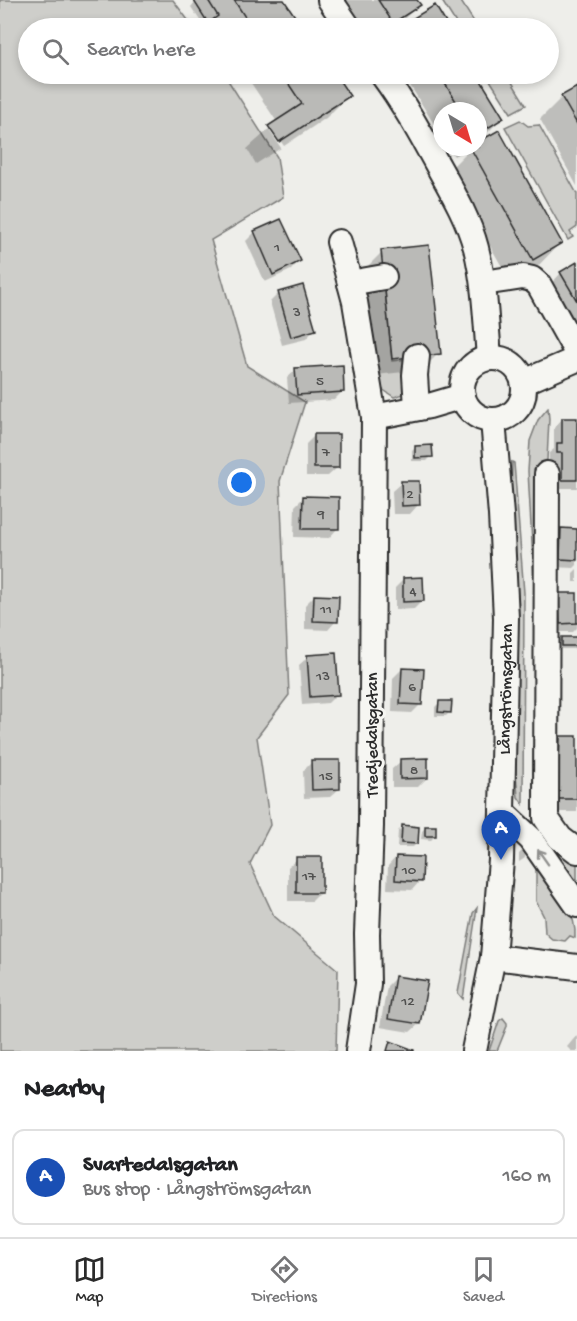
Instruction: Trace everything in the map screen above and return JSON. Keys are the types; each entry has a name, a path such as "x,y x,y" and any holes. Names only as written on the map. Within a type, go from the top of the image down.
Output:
{"street":[{"path":"330,0 342,18"},
{"path":"389,84 401,100 459,204 476,247 483,283 489,358"},
{"name":"Tredjedalsgatan","path":"339,242 365,356 374,417 368,984 358,1051"},
{"path":"350,283 384,277"},
{"path":"483,283 523,277 532,279 539,285 577,353"},
{"path":"417,356 415,375 417,408"},
{"path":"489,358 507,361 520,373 524,382 524,391 518,408 511,415 493,420 477,416 465,403 462,387 468,371 481,360 489,358"},
{"path":"524,382 577,359"},
{"path":"374,417 463,396"},
{"name":"Långströmsgatan","path":"474,1051 493,957 501,860 506,618 493,420"},
{"path":"547,474 546,819 560,838 577,851"},
{"path":"502,812 531,839 577,905"},
{"path":"493,957 577,967"}],"shaded area":[{"path":"0,0 173,0 186,18 18,18 18,84 230,84 277,157 283,197 211,240 247,366 305,402 280,481 289,695 257,737 270,825 250,864 274,916 338,970 336,1051 0,1051"},
{"path":"460,0 472,18 453,18 442,1"},
{"path":"492,84 513,84 526,105 511,113"},
{"path":"520,120 528,126 539,125 577,194 577,227 570,232 573,237 568,240 505,127"},
{"path":"384,281 392,361 409,359 407,393 394,397 379,387 362,292"},
{"path":"548,408 547,460 541,463 539,828 534,821 533,813 535,599 528,471 530,441 538,420"},
{"path":"512,462 514,463 524,593 523,804 518,797 516,774 517,607 511,501"},
{"path":"548,840 577,857 577,887 548,846"},
{"path":"536,862 568,907 575,927 575,938 570,936 565,941 552,939 545,933 544,917 536,901"},
{"path":"477,908 463,999 458,993 473,913"},
{"path":"503,1018 507,1026 497,1051 489,1051 499,1021"}],"building":[{"path":"208,0 218,16 205,18 194,1"},
{"path":"234,0 284,0 296,18 246,18"},
{"path":"378,0 417,0 421,5 401,18 390,18"},
{"path":"435,5 443,18 414,18"},
{"path":"289,84 342,84 350,96 279,142 268,126 302,104"},
{"path":"445,84 483,84 504,118 487,128 487,102 456,102"},
{"path":"577,87 577,124 561,96"},
{"path":"499,130 562,243 533,260 475,156 487,156 487,137"},
{"path":"281,219 301,261 273,275 254,231"},
{"path":"429,245 441,354 392,359 381,250"},
{"path":"577,262 577,301 560,272"},
{"path":"303,285 316,330 291,337 278,292"},
{"path":"343,365 344,392 297,395 295,368"},
{"path":"562,418 577,418 577,480 562,480 562,453 557,453 557,443 562,443"},
{"path":"314,434 339,434 339,468 314,468"},
{"path":"432,445 433,457 415,458 415,446"},
{"path":"401,481 419,481 420,505 402,506"},
{"path":"303,496 339,497 339,529 302,529"},
{"path":"561,528 577,529 577,560 560,559"},
{"path":"423,577 424,601 403,602 403,578"},
{"path":"559,593 577,593 577,623 560,624"},
{"path":"314,595 339,596 338,622 313,621"},
{"path":"562,637 577,637 577,646 562,646"},
{"path":"336,653 339,695 310,697 307,655"},
{"path":"402,668 424,669 422,705 400,704"},
{"path":"439,701 452,701 451,713 438,712"},
{"path":"560,736 577,736 577,799 558,799 559,772 555,772 555,762 559,762"},
{"path":"428,758 428,778 400,779 400,759"},
{"path":"311,760 340,760 340,789 312,790"},
{"path":"402,825 419,827 418,844 401,843"},
{"path":"425,826 436,826 436,836 425,836"},
{"path":"396,856 423,857 422,882 395,880"},
{"path":"296,857 322,857 322,893 296,893"},
{"path":"395,976 428,981 420,1024 388,1019"},
{"path":"390,1041 414,1050 414,1051 387,1051"}],"place":[{"name":"Svartedalsgatan","path":"501,860"}]}
